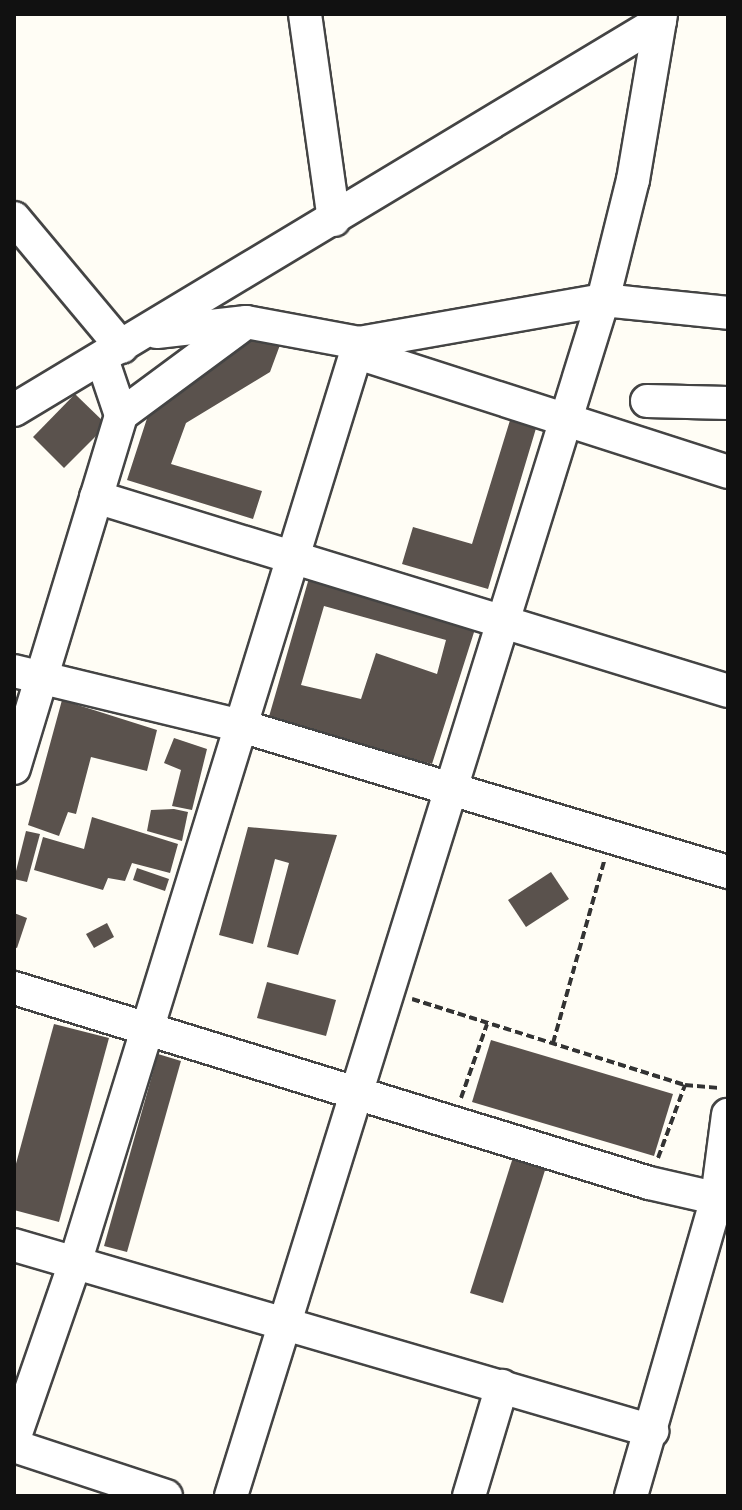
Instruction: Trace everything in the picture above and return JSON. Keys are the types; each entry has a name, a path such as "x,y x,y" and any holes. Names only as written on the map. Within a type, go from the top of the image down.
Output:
{"street":[{"path":"305,14 306,60 334,220"},
{"path":"14,410 334,220 660,18"},
{"path":"231,1496 603,300 633,180 660,18"},
{"path":"14,218 123,346 121,415 96,497 28,675 14,768"},
{"path":"358,348 603,300 728,313"},
{"path":"123,346 246,322 358,348 564,422 728,472"},
{"path":"121,415 246,322"},
{"path":"14,1439 75,1263 358,348"},
{"path":"647,401 728,403"},
{"path":"96,497 502,618 728,691"},
{"path":"28,675 241,726 728,872"},
{"path":"14,988 649,1183 722,1200"},
{"path":"631,1496 722,1200 728,1115"},
{"path":"14,1245 652,1431"},
{"path":"469,1496 502,1386"},
{"path":"14,1446 166,1496"}],"path":[{"path":"553,1043 611,838"},
{"path":"388,991 685,1085 728,1089"},
{"path":"453,1122 487,1024"},
{"path":"649,1183 685,1085"}],"building":[{"path":"252,333 280,345 270,372 186,423 171,464 262,491 253,519 127,480 152,403"},
{"path":"75,394 107,425 64,468 33,437"},
{"path":"511,417 537,425 488,589 402,564 413,527 472,544"},
{"path":"309,578 476,626 432,764 268,720","holes":["324,606 446,640 437,674 376,653 361,699 301,685"]},
{"path":"62,700 157,730 147,771 91,757 76,814 68,812 59,836 28,825"},
{"path":"174,738 207,749 192,810 172,806 181,770 164,763"},
{"path":"151,810 188,812 182,841 147,831"},
{"path":"92,817 178,844 170,873 132,863 125,881 108,878 103,890 34,870 43,837 84,849"},
{"path":"248,827 337,835 298,955 267,947 289,863 275,859 253,944 219,935"},
{"path":"26,831 40,834 27,882 14,879"},
{"path":"137,868 169,879 165,891 133,880"},
{"path":"551,872 569,899 526,927 508,900"},
{"path":"14,913 27,918 17,948 14,947"},
{"path":"107,923 114,937 94,948 86,934"},
{"path":"267,982 336,1000 326,1036 257,1018"},
{"path":"54,1024 109,1038 59,1222 14,1210 14,1171"},
{"path":"491,1040 673,1094 654,1156 472,1102"},
{"path":"158,1054 181,1061 127,1252 104,1246"},
{"path":"514,1154 547,1164 503,1303 470,1293"}]}
